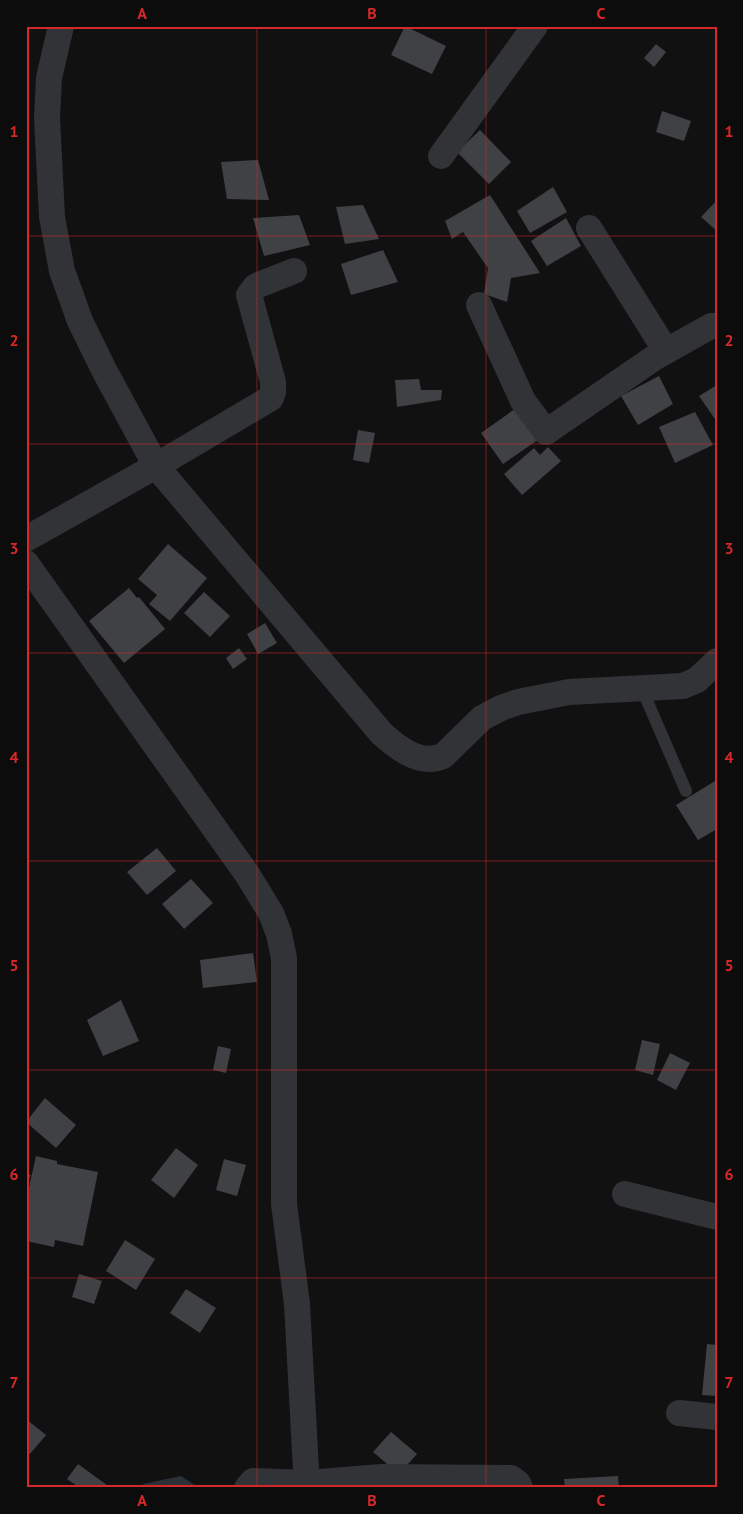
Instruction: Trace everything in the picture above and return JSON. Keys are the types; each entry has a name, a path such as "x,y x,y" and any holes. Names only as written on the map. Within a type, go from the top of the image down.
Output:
{"street":[{"path":"61,26 49,78 47,118 52,217 62,271 80,321 156,466 382,734 412,755 433,758 442,756 482,718 518,702 569,692 676,688 691,684 717,662"},
{"path":"441,156 535,26"},
{"path":"590,228 666,351"},
{"path":"26,539 156,466 271,398 273,382 249,295 256,286 294,271"},
{"path":"479,305 523,402 546,432 666,351 711,326 717,326"},
{"path":"26,563 247,874 271,913 280,934 284,958 284,1204 297,1304 307,1485"},
{"path":"625,1194 717,1217"},
{"path":"679,1413 717,1417"},
{"path":"247,1488 253,1481 307,1485 382,1477 505,1477 514,1478 520,1488"}],"lane":[{"path":"642,688 686,791"}],"shaded area":[{"path":"181,1476 199,1488 145,1488 143,1484"}],"building":[{"path":"405,26 446,46 432,74 391,55"},
{"path":"656,44 666,52 654,67 644,58"},
{"path":"662,111 691,121 684,141 656,132"},
{"path":"480,130 511,162 489,184 457,152"},
{"path":"258,160 269,200 227,199 221,162"},
{"path":"553,187 567,212 530,233 517,211"},
{"path":"490,195 540,273 511,278 507,302 484,294 488,268 463,232 452,239 445,221"},
{"path":"717,200 717,231 701,217"},
{"path":"363,205 379,239 345,244 336,207"},
{"path":"299,215 310,245 264,256 253,218"},
{"path":"566,218 581,246 547,266 531,241"},
{"path":"383,250 398,282 351,295 341,264"},
{"path":"659,376 673,404 638,425 621,396"},
{"path":"419,379 421,390 442,390 441,400 397,407 395,380"},
{"path":"717,385 717,422 699,396"},
{"path":"519,406 542,437 503,464 481,433"},
{"path":"695,412 713,445 675,463 659,427"},
{"path":"358,430 375,433 369,463 353,460"},
{"path":"548,447 561,461 522,495 504,474 534,448 540,455"},
{"path":"168,544 207,578 170,621 149,604 157,595 138,579"},
{"path":"129,588 137,598 139,597 165,629 124,663 89,621"},
{"path":"204,592 230,616 210,637 184,613"},
{"path":"265,623 277,643 258,654 247,634"},
{"path":"239,648 247,659 233,669 226,658"},
{"path":"715,781 717,784 717,829 698,840 676,805"},
{"path":"157,848 176,871 147,895 127,872"},
{"path":"191,879 213,903 184,929 162,904"},
{"path":"253,953 257,982 203,988 200,960"},
{"path":"121,1000 139,1041 103,1056 87,1020"},
{"path":"642,1040 660,1044 653,1075 635,1070"},
{"path":"218,1046 231,1049 226,1073 213,1070"},
{"path":"670,1053 690,1063 676,1090 657,1080"},
{"path":"45,1098 76,1125 56,1148 26,1122"},
{"path":"176,1148 198,1165 174,1198 151,1180"},
{"path":"36,1156 57,1161 57,1164 98,1172 83,1246 55,1240 54,1247 26,1241 26,1201"},
{"path":"224,1159 246,1165 237,1196 216,1190"},
{"path":"26,1174 31,1175 26,1186"},
{"path":"125,1240 155,1259 136,1290 106,1271"},
{"path":"79,1274 102,1281 94,1304 72,1297"},
{"path":"186,1289 216,1308 200,1333 170,1313"},
{"path":"707,1344 717,1345 717,1396 702,1395"},
{"path":"26,1419 46,1435 30,1454 26,1451"},
{"path":"391,1432 417,1454 399,1474 373,1452"},
{"path":"78,1464 111,1488 80,1488 67,1479"},
{"path":"618,1476 619,1488 565,1488 564,1479"}]}
